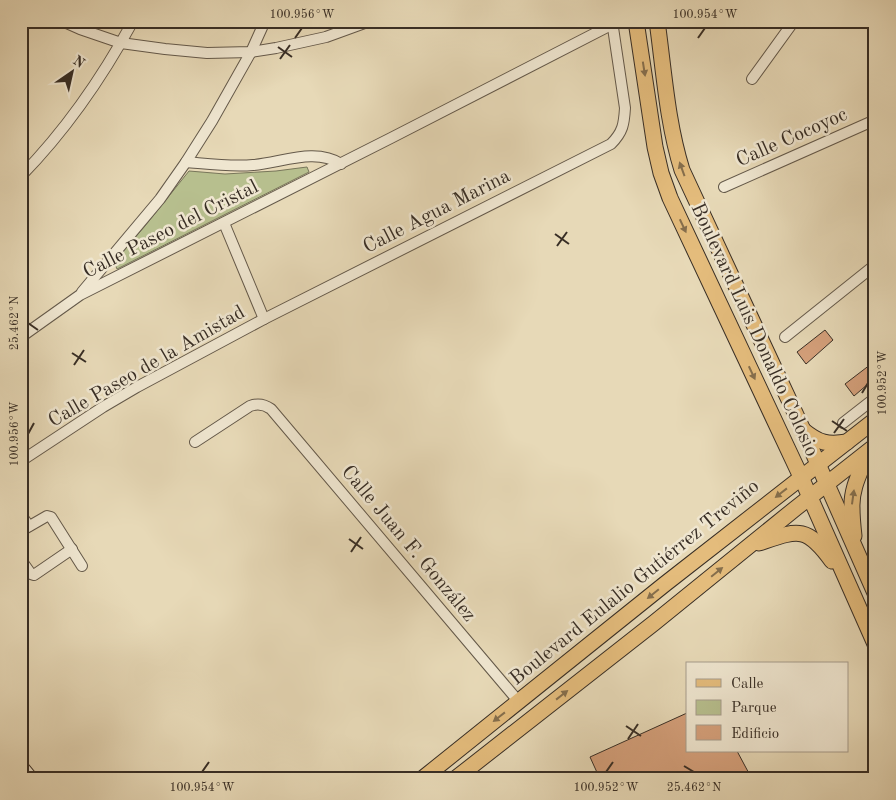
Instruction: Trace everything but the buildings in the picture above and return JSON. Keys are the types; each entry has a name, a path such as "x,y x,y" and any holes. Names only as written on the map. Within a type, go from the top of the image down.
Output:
{"main road":[{"name":"Boulevard Luis Donaldo Colosio","path":"636,21 655,147 661,173 670,198 801,477 875,644"},
{"name":"Boulevard Luis Donaldo Colosio","path":"657,21 671,123 682,170 803,430 875,593"},
{"name":"Boulevard Eulalio Gutiérrez Treviño","path":"422,779 622,618 875,420"},
{"path":"803,430 820,442 838,443 849,441"},
{"name":"Boulevard Eulalio Gutiérrez Treviño","path":"455,779 872,449"},
{"path":"854,545 852,498 856,481 872,449"},
{"path":"750,545 796,532 805,534 823,548 850,585"},
{"path":"622,618 650,626"},
{"path":"21,767 31,779"}],"street":[{"path":"62,21 121,43 207,53 251,52 276,48 326,37 370,21"},
{"path":"21,176 37,160 87,98 133,21"},
{"path":"80,295 160,199 186,162 212,121 251,52 266,21"},
{"path":"752,79 794,21"},
{"name":"Calle Agua Marina","path":"264,320 610,144 622,130 625,108 612,23"},
{"name":"Calle Paseo del Cristal","path":"21,337 80,295 341,164 612,23"},
{"name":"Calle Cocoyoc","path":"724,187 875,120"},
{"name":"Calle Paseo del Cristal","path":"186,162 225,166 254,165 323,156 334,159 341,164"},
{"path":"224,223 264,320"},
{"path":"785,337 875,266"},
{"name":"Calle Paseo de la Amistad","path":"21,462 103,407 264,320"},
{"path":"843,423 875,398"},
{"name":"Calle Juan F. González","path":"195,442 250,406 262,404 271,409 519,702"},
{"path":"21,515 25,529 47,516 51,518 82,566"},
{"path":"21,560 31,574 34,575 72,550"}],"green space":[{"path":"307,167 309,172 117,269 114,262 189,171 225,174"}]}
